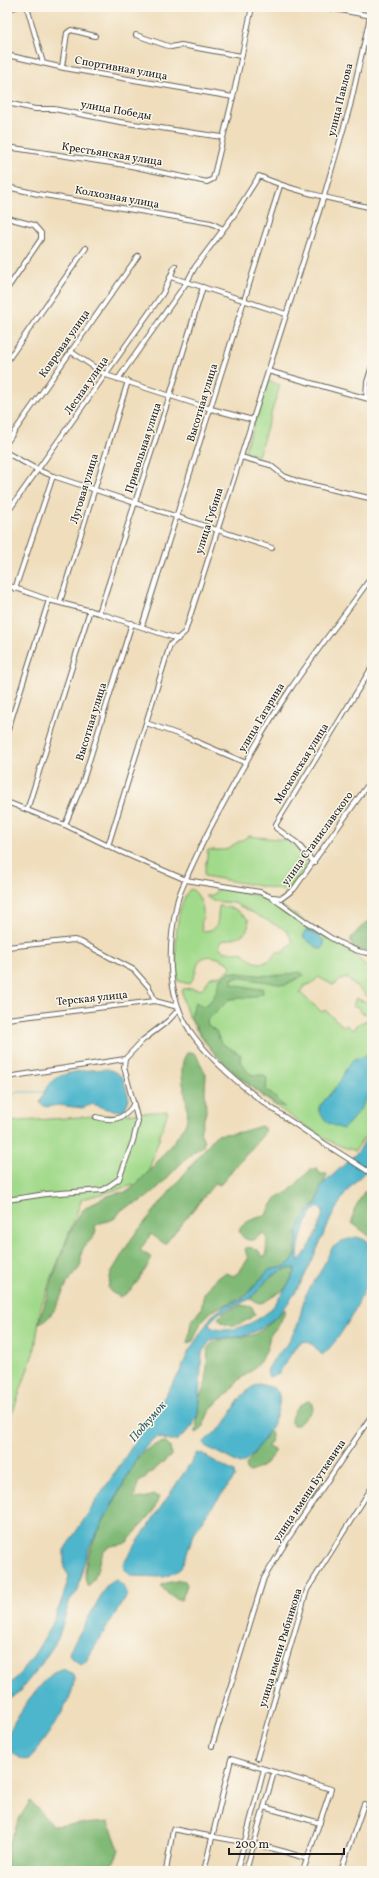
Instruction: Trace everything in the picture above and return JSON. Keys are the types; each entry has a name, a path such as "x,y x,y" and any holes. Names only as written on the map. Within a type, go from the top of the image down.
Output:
{"street":[{"path":"7,9 16,7"},
{"path":"27,7 43,63"},
{"path":"222,137 233,97 252,7"},
{"path":"324,7 371,16"},
{"name":"улица Павлова","path":"324,196 350,106 372,8"},
{"path":"62,67 67,33 71,30 95,36"},
{"path":"136,35 171,47 181,45 241,56"},
{"name":"Спортивная улица","path":"7,55 62,67 233,97"},
{"name":"улица Победы","path":"7,103 35,109 54,109 120,122 222,137"},
{"name":"Крестьянская улица","path":"7,147 131,166 207,182 213,179 222,137"},
{"name":"Лесная улица","path":"118,378 187,282 195,267 259,176 280,186"},
{"path":"280,186 372,208"},
{"name":"Высотная улица","path":"142,626 280,186"},
{"name":"Колхозная улица","path":"7,187 38,194 211,223 223,228"},
{"name":"улица Губина","path":"108,846 170,646 185,632 324,196"},
{"path":"7,218 34,225 41,233 41,239 7,289"},
{"path":"7,361 86,248"},
{"name":"Ковровая улица","path":"7,442 138,256"},
{"name":"Лесная улица","path":"7,513 163,293 176,266"},
{"path":"171,277 286,314"},
{"name":"Привольная улица","path":"99,612 136,504 203,287"},
{"path":"70,352 106,375 211,409 253,420"},
{"path":"366,398 367,382 372,366"},
{"path":"268,371 372,400"},
{"name":"Луговая улица","path":"60,602 128,382"},
{"path":"7,453 38,470 53,476 272,548"},
{"path":"241,457 270,465 284,476 300,482 369,498 372,496"},
{"path":"15,589 53,476"},
{"name":"улица Гагарина","path":"372,576 303,670 246,763 204,839 177,902 173,927 171,958 173,986 178,1008 190,1030 207,1053 235,1079 284,1116 372,1174"},
{"path":"7,586 48,600 99,612 178,639"},
{"path":"7,732 48,600"},
{"path":"27,810 90,610"},
{"name":"Высотная улица","path":"65,826 80,787 132,623"},
{"name":"Московская улица","path":"314,863 297,843 276,828 276,824 372,667"},
{"path":"146,723 186,737 246,763"},
{"name":"улица Станиславского","path":"271,897 282,898 288,895 314,863 372,779"},
{"path":"7,802 186,880 246,889 271,897 345,946 359,952 372,953"},
{"path":"7,947 74,940 81,942 134,970 149,987 155,1001"},
{"name":"Терская улица","path":"7,1019 155,1001 178,1008"},
{"path":"7,1200 46,1194 103,1190 119,1179 133,1141 138,1121 124,1067 125,1059 143,1040 168,1021 178,1008"},
{"path":"7,1077 125,1059"},
{"path":"96,1117 106,1120 117,1119 131,1110 134,1103"},
{"name":"улица имени Буткевича","path":"212,1746 264,1578 289,1537 372,1415"},
{"name":"улица имени Рыбникова","path":"257,1758 307,1590 372,1487"},
{"path":"204,1871 231,1759 331,1789 303,1871"},
{"path":"237,1871 264,1769"},
{"path":"246,1871 274,1772"},
{"path":"341,1871 364,1804"},
{"path":"264,1807 320,1823"},
{"path":"166,1871 173,1829 254,1844 307,1859"}],"green space":[{"path":"268,381 280,385 258,456 244,452"},
{"path":"249,836 286,840 305,854 306,868 287,891 204,876 208,850 224,850"},
{"path":"219,888 256,895 280,905 346,948 372,973 372,1012 368,1014 362,1013 357,1006 355,1008 353,1006 356,998 365,1002 369,998 346,977 333,985 318,977 313,983 304,986 300,993 322,1012 325,1010 343,1026 346,1025 353,1030 356,1025 372,1018 372,1126 355,1151 331,1142 272,1103 231,1070 212,1051 197,1031 187,1011 182,991 183,989 191,988 201,990 211,977 223,975 231,967 230,964 218,958 204,957 198,964 194,977 189,984 178,981 176,933 181,908 190,889 197,894 202,904 203,913 201,926 203,931 211,930 217,925 219,906 235,909 248,919 249,925 245,933 221,941 219,946 224,952 242,952 254,962 263,963 270,960 277,952 285,951 293,942 287,931 282,928 234,903 213,901 205,896 212,896"},
{"path":"372,921 372,950 357,949 352,945 351,938 365,923"},
{"path":"230,972 273,975 299,972 304,975 285,985 237,977 232,979 232,984 252,989 262,988 263,993 254,997 230,999 207,1020 208,1025 216,1031 220,1041 241,1055 240,1060 248,1072 254,1075 263,1075 267,1078 266,1089 285,1107 276,1105 251,1086 217,1056 207,1044 191,1017 195,1002 203,1006 211,1001 221,978"},
{"path":"192,1052 196,1055 206,1074 206,1112 200,1132 204,1141 203,1146 187,1158 154,1192 146,1198 122,1210 113,1219 95,1226 96,1230 94,1237 82,1251 80,1267 70,1279 58,1304 50,1316 39,1323 65,1244 72,1228 84,1209 107,1196 126,1192 132,1188 156,1162 184,1127 187,1119 187,1110 182,1071 183,1061 187,1053"},
{"path":"168,1111 145,1182 82,1199 41,1306 35,1348 13,1412 7,1418 7,1122"},
{"path":"261,1126 265,1129 263,1135 220,1185 215,1183 165,1244 151,1234 140,1250 152,1258 135,1285 120,1297 111,1292 108,1288 111,1273 132,1238 216,1135 241,1132"},
{"path":"317,1168 320,1174 327,1174 318,1200 308,1210 296,1246 296,1255 291,1262 284,1267 269,1270 244,1296 212,1311 201,1322 193,1341 188,1343 191,1322 201,1309 204,1294 217,1277 227,1273 233,1276 239,1272 248,1259 245,1249 247,1247 257,1249 263,1257 267,1255 267,1238 265,1235 263,1233 254,1240 249,1240 243,1237 240,1233 239,1231 241,1228 250,1220 266,1215 276,1198 288,1192 310,1170"},
{"path":"372,1189 372,1238 352,1223 354,1210 364,1192"},
{"path":"288,1268 293,1268 295,1272 285,1289 264,1302 259,1303 250,1299 271,1276"},
{"path":"241,1305 252,1307 255,1314 242,1323 236,1325 227,1325 218,1318 223,1313"},
{"path":"284,1310 286,1310 279,1325 270,1335 267,1349 259,1363 250,1372 238,1380 229,1393 218,1401 209,1412 201,1430 196,1433 199,1399 206,1382 208,1348 218,1340 251,1336 257,1333"},
{"path":"309,1401 312,1404 313,1410 298,1425 293,1425 291,1423 291,1419 294,1412 299,1406"},
{"path":"269,1431 271,1431 272,1436 268,1447 274,1450 274,1453 264,1465 249,1472 246,1465"},
{"path":"166,1442 170,1446 171,1456 138,1483 134,1499 153,1495 159,1497 153,1512 127,1542 111,1546 105,1550 96,1575 88,1587 85,1577 86,1565 95,1538 131,1470 138,1458 147,1449"},
{"path":"180,1580 185,1581 187,1585 182,1599 180,1600 168,1594 161,1586 163,1584"},
{"path":"30,1801 53,1826 109,1822 119,1850 110,1871 7,1871 7,1849 19,1819"}],"water":[{"path":"306,930 311,931 324,940 322,949 319,949 304,938 303,934"},
{"path":"372,1053 372,1085 364,1102 352,1120 343,1129 328,1123 319,1112 319,1107 339,1083 352,1061"},
{"path":"108,1069 117,1073 123,1078 129,1099 125,1109 121,1111 107,1109 93,1104 82,1108 58,1105 46,1107 40,1103 44,1092 50,1083 62,1075"},
{"path":"372,1128 372,1166 356,1180 343,1197 295,1294 282,1311 266,1325 247,1335 211,1340 202,1352 198,1414 192,1427 176,1441 158,1437 151,1441 138,1456 89,1548 78,1591 70,1600 58,1639 40,1666 19,1692 7,1701 7,1687 17,1677 37,1650 46,1636 60,1605 69,1576 64,1568 64,1550 179,1374 189,1351 212,1316 225,1306 244,1298 269,1270 284,1267 291,1262 296,1255 297,1233 301,1222 318,1200 321,1186 359,1151","holes":["318,1206 323,1211 320,1223 314,1238 299,1261 298,1255 300,1240 306,1223","288,1268 295,1269 293,1277 274,1306 263,1316 249,1324 232,1329 216,1329 209,1326 210,1322 219,1313 250,1299 271,1276"]},
{"path":"357,1237 368,1241 371,1263 366,1286 346,1326 330,1348 322,1355 310,1343 304,1341 297,1345 279,1373 269,1377 267,1371 273,1360 288,1343 298,1324 305,1296 320,1272 332,1248 342,1241"},
{"path":"259,1384 271,1387 277,1391 279,1398 278,1408 275,1419 261,1443 254,1453 240,1464 205,1446 204,1442 226,1422 241,1397"},
{"path":"197,1453 202,1454 234,1472 235,1477 205,1516 195,1532 181,1568 164,1577 132,1576 124,1570 123,1564"},
{"path":"115,1579 125,1588 127,1595 86,1661 81,1664 72,1659 69,1655 70,1650 107,1585"},
{"path":"63,1669 71,1673 74,1677 70,1697 58,1720 30,1759 21,1759 9,1748 7,1743 12,1727 24,1707 47,1679 52,1674"}],"waterway":[{"path":"7,1095 19,1092 44,1092"}],"water label":[{"name":"Подкумок","path":"148,1422"}]}
